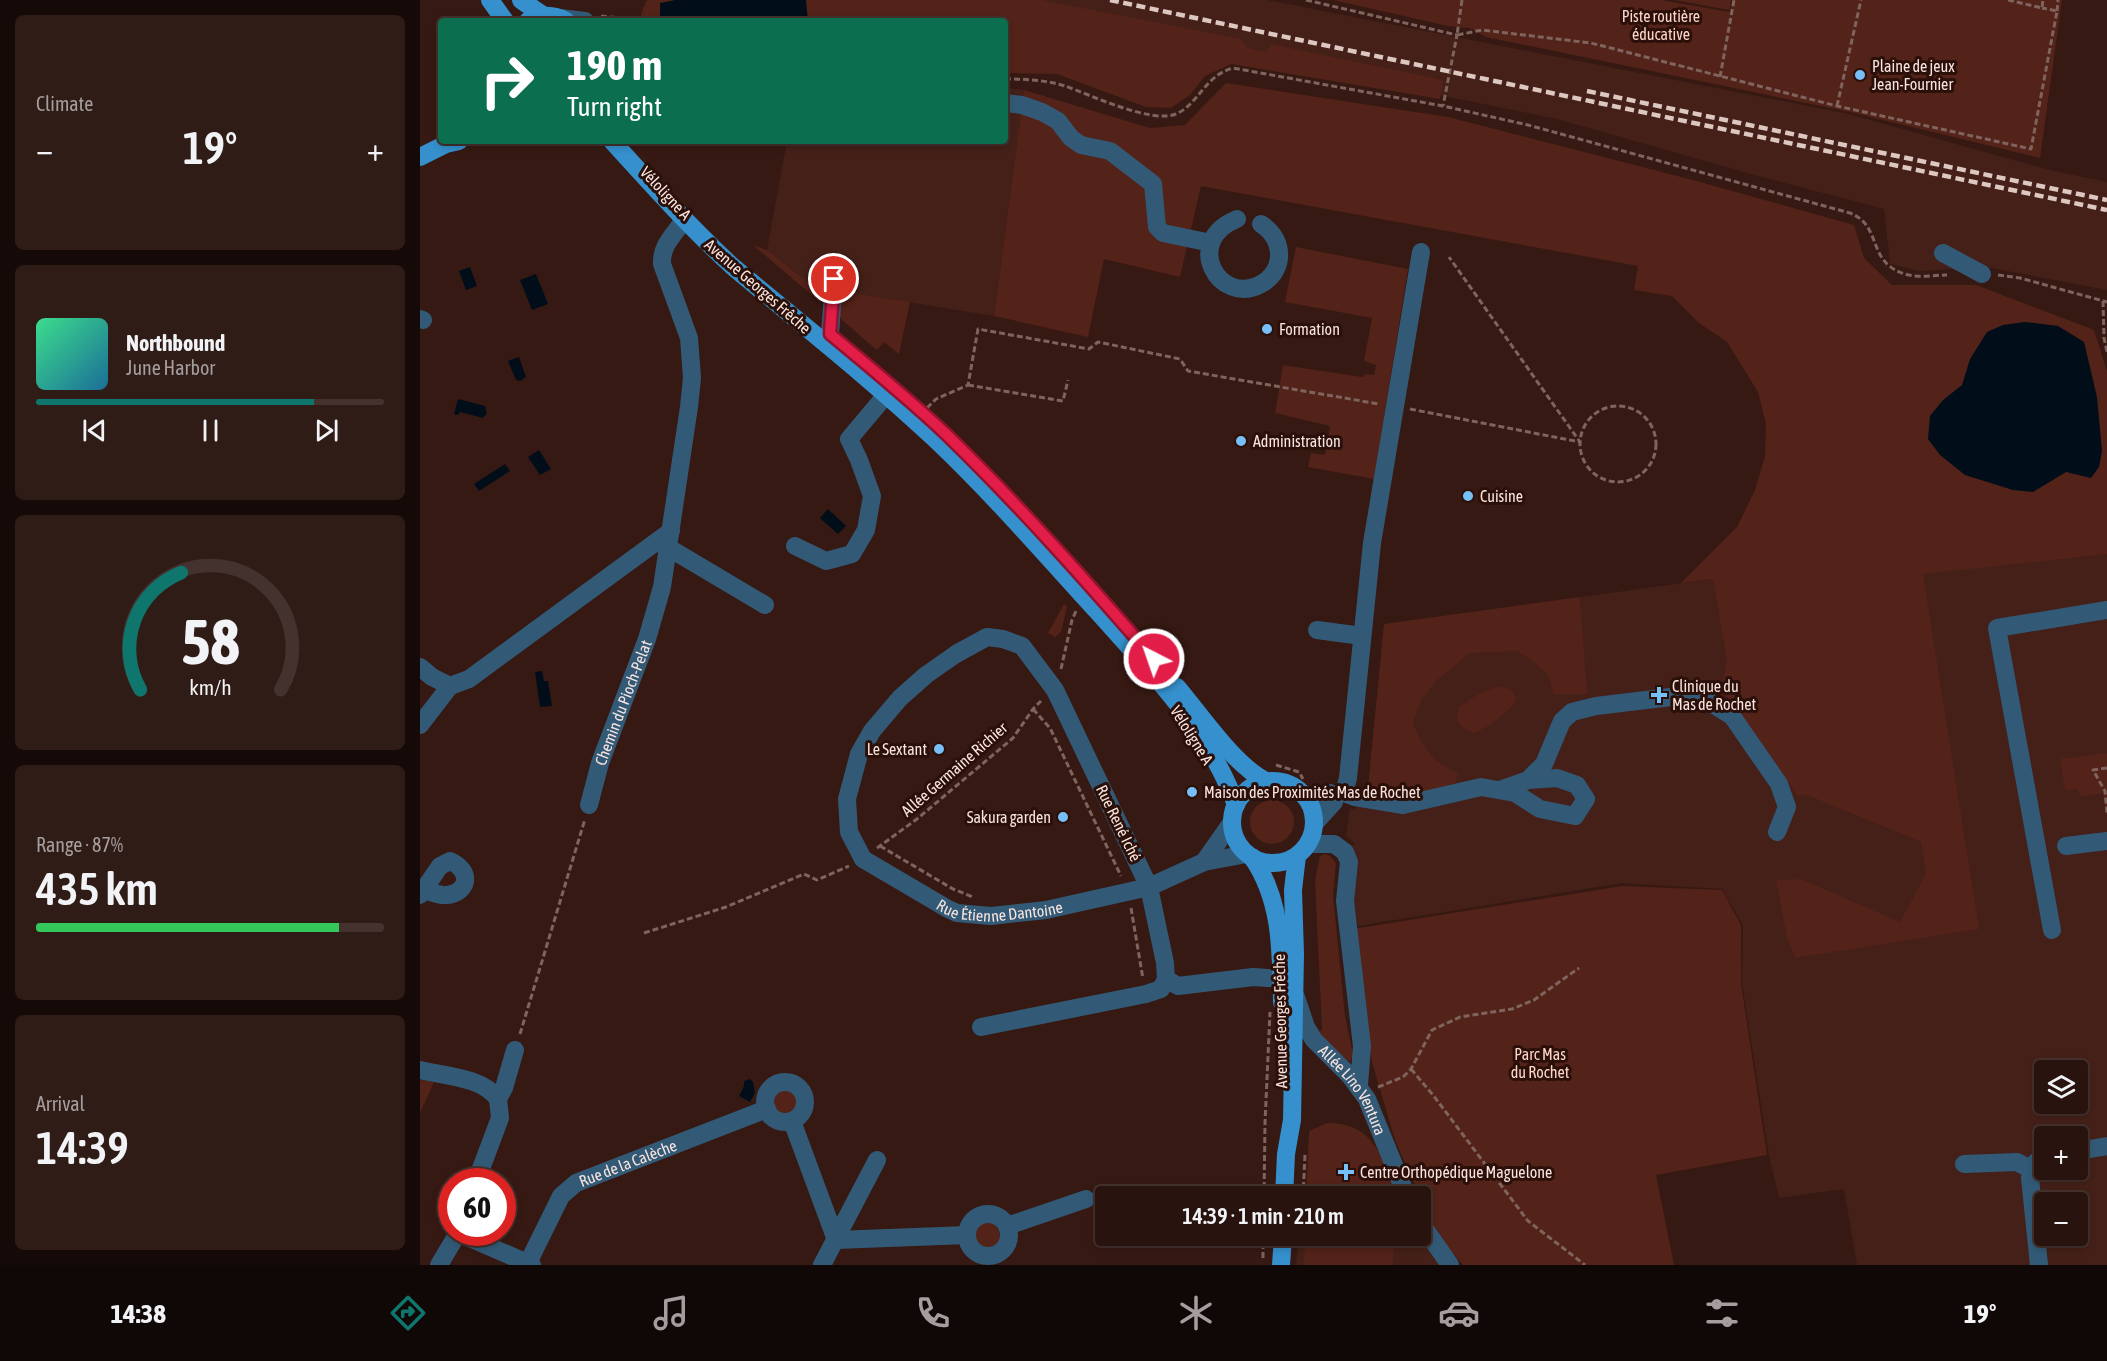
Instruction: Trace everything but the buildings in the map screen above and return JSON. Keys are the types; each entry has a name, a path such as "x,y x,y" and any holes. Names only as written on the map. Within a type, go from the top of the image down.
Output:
{"main road":[{"path":"490,0 503,18"},
{"path":"520,0 547,18"},
{"path":"420,157 447,144"},
{"name":"Avenue Georges Frêche","path":"615,144 684,220 732,266 886,395 960,464 1047,556 1158,680 1181,710 1221,771 1234,813"},
{"name":"Avenue Georges Frêche","path":"629,144 653,175 687,210 740,259 919,409 971,460 1119,618 1238,759 1256,776 1269,782"},
{"path":"1269,782 1289,785 1305,797 1313,813 1314,824 1303,850 1286,861 1275,863 1263,862 1249,855 1239,845 1234,834 1234,813 1250,789 1269,782"},
{"name":"Avenue Georges Frêche","path":"1285,1186 1286,1154 1281,1117 1284,982 1293,890 1303,850"},
{"name":"Avenue Georges Frêche","path":"1249,855 1267,881 1275,906 1284,982"},
{"path":"1281,1265 1282,1246"}],"street":[{"path":"1008,103 1022,105 1042,112 1058,121 1071,138 1081,145 1110,152 1154,184 1157,227 1163,233 1211,243"},
{"path":"1237,219 1225,224 1216,232 1209,254 1216,274 1224,282 1234,287 1245,289 1265,282 1273,274 1278,263 1279,251 1276,240 1270,230 1261,224"},
{"name":"Chemin du Pioch-Pelat","path":"589,805 600,763 652,624 662,587 670,539 689,407 692,359 686,325 662,264 662,256 667,242 684,220"},
{"path":"1314,824 1340,795 1348,778 1372,543 1421,252"},
{"path":"1943,253 1982,274"},
{"path":"830,334 834,279"},
{"path":"795,546 826,561 852,554 866,531 872,496 849,439 886,395"},
{"path":"420,725 450,686 469,679 670,539 765,605"},
{"path":"2052,930 1996,628 2107,610"},
{"path":"1317,630 1362,636"},
{"name":"Rue René Iché","path":"863,859 849,832 847,799 859,754 873,731 900,698 926,675 956,654 987,637 1003,639 1022,646 1054,690 1149,887 1165,971"},
{"path":"420,667 432,677 450,686"},
{"path":"1528,780 1544,764 1562,721 1572,712 1596,706 1671,697 1706,700 1732,716 1779,784 1787,807 1776,832"},
{"path":"1305,797 1330,794 1403,806 1480,787 1515,793 1540,809 1575,816 1586,799 1577,785 1557,778 1528,780 1500,790"},
{"path":"1204,861 1234,813"},
{"path":"2066,846 2107,841"},
{"path":"1303,850 1334,844 1345,852 1349,862 1345,901 1362,1046 1359,1085"},
{"path":"1204,861 1249,855"},
{"name":"Rue Étienne Dantoine","path":"863,859 957,913 991,916 1083,902 1149,887 1204,861"},
{"path":"1165,971 1178,986 1232,979 1284,982"},
{"path":"981,1028 1146,994 1161,989 1165,971"},
{"name":"Allée Lino Ventura","path":"1284,982 1314,1040 1359,1085 1367,1099 1403,1186"},
{"path":"498,1099 504,1088 515,1050"},
{"path":"420,1070 474,1082 493,1092 498,1099 500,1118 481,1168"},
{"path":"781,1082 794,1084 800,1088 806,1100 803,1113 792,1121 780,1122 774,1119 766,1109 765,1103 769,1090 781,1082"},
{"name":"Rue de la Calèche","path":"530,1264 561,1196 576,1183 766,1109"},
{"path":"792,1121 836,1240"},
{"path":"2088,1149 2107,1146"},
{"path":"822,1265 877,1160"},
{"path":"1964,1164 2034,1164"},
{"path":"2034,1171 2030,1178 2039,1265"},
{"path":"1007,1226 1086,1199"},
{"path":"983,1215 997,1216 1007,1226 1008,1240 997,1260 976,1252 969,1242 967,1235 972,1222 983,1215"},
{"path":"836,1240 967,1235"},
{"path":"1431,1238 1450,1265"},
{"path":"439,1265 450,1246"},
{"path":"488,1246 530,1264"}],"path":[{"path":"1306,0 1457,35 1482,30 1591,43 1720,78 2031,149 2058,0"},
{"path":"1443,106 1462,0"},
{"path":"1720,78 1734,0"},
{"path":"1837,106 1861,0"},
{"path":"2008,0 2057,11"},
{"path":"2042,8 2043,0"},
{"path":"608,17 620,18"},
{"path":"1008,79 1063,86 1147,115 1161,116 1176,114 1191,102 1213,78 1222,71 1233,68 1443,106 1528,125 1859,216 1869,226 1878,254 1886,265 1897,272 1911,276 1947,275"},
{"path":"1449,257 1580,442 1584,461 1596,476 1608,481 1621,482 1634,479 1645,472 1656,448 1655,435 1650,424 1632,409 1620,406 1608,407 1597,412 1588,420 1582,430 1580,442"},
{"path":"1982,274 2020,278 2105,301 2104,338 2107,352"},
{"path":"968,385 978,329 1089,349 1098,342 1180,359 1188,371 1396,406 1580,442"},
{"path":"927,408 936,399 968,385 1063,401 1068,380"},
{"path":"1054,690 1072,620 1078,608"},
{"name":"Allée Germaine Richier","path":"644,933 726,907 804,874 817,880 863,859 917,819 1013,738 1033,709 1054,690"},
{"path":"1033,709 1050,728 1128,891 1146,994"},
{"path":"2107,768 2093,770 2105,792 2107,813"},
{"path":"515,1050 589,805"},
{"path":"880,846 952,889 971,895 977,901"},
{"path":"1359,1085 1378,1087 1403,1077 1411,1069 1432,1030 1460,1017 1512,1009 1534,1000 1579,968"},
{"path":"1264,1186 1270,1001 1275,989 1284,982"},
{"path":"1411,1069 1528,1221 1585,1265"},
{"path":"1263,1246 1263,1265"}],"shaded area":[{"path":"1014,0 1267,0 1849,114 2046,169 2107,182 2107,290 1986,267 1919,271 1890,264 1884,209 1557,119 1228,52"},
{"path":"1008,88 1024,90 994,316 840,291 826,285 812,285 767,250 786,144 1008,144"},
{"path":"1925,550 1923,573 2107,554 2107,1265 1857,1265 1844,1189 1779,1198 1769,1156 1742,983 1743,925 1722,889 1622,883 1358,926 1352,897 1358,863 1351,848 1355,844 1346,835 1350,808 1355,809 1368,788 1384,624"},
{"path":"1298,1246 1426,1246 1435,1260 1444,1260 1449,1265 1296,1265"}],"green space":[{"path":"1042,0 1241,39 1248,48 1266,52 1271,44 1443,80 1440,99 1231,64 1205,76 1190,95 1171,108 1146,107 1057,74 1008,73 1008,18 640,18 646,1"},
{"name":"Plaine de jeux Jean-Fournier","path":"1333,0 1661,0 1730,12 1732,0 2062,0 2040,158 1850,112 1486,37 1470,28 1448,26"},
{"path":"1674,0 1731,0 1729,10"},
{"path":"1226,83 1448,117 1693,180 1854,225 1864,258 1892,285 1976,285 2094,330 2107,371 2107,554 1923,574 1979,929 1795,958 1787,938 1776,880 1801,879 1900,922 1926,874 1921,842 1807,795 1798,796 1721,688 1727,660 1713,579 1681,583 1737,527 1755,490 1765,456 1766,424 1758,392 1727,342 1699,323 1672,296 1634,290 1638,266 1201,186 1180,277 1104,259 1088,337 994,316 1024,90 1150,128 1185,125"},
{"path":"753,245 767,250 812,285 826,285 821,303"},
{"path":"1296,247 1408,269 1374,479 1308,467 1311,453 1325,455 1330,426 1275,413 1283,365 1362,377 1366,374 1374,375 1376,365 1364,361 1372,318 1285,302"},
{"path":"840,291 910,302 899,354 884,342 877,350 842,320 839,316"},
{"path":"1580,597 1587,694 1553,694 1549,676 1517,651 1470,653 1435,682 1420,702 1413,723 1421,741 1434,759 1458,774 1455,783 1415,796 1388,794 1368,788 1384,624"},
{"path":"1064,604 1067,607 1061,632 1055,637 1048,633"},
{"path":"1499,686 1511,689 1517,699 1513,704 1498,719 1475,733 1464,729 1457,720 1459,707 1477,695"},
{"path":"2107,753 2107,817 2103,793 2080,797 2078,789 2065,790 2060,759"},
{"path":"1272,800 1287,807 1294,822 1287,837 1272,844 1257,837 1250,822 1257,807"},
{"path":"1325,854 1336,863 1333,895 1345,1016 1353,1055 1350,1062 1316,1036 1322,1029 1315,880 1320,856"},
{"name":"Parc Mas du Rochet","path":"1622,886 1722,890 1741,925 1741,983 1767,1155 1656,1175 1674,1265 1463,1265 1435,1232 1431,1223 1431,1186 1415,1186 1395,1140 1372,1062 1358,979 1353,929"},
{"path":"420,1080 434,1082 420,1113"},
{"path":"784,1088 794,1092 798,1102 794,1112 784,1116 774,1112 770,1102 774,1092"},
{"name":"Centre Orthopédique Maguelone","path":"1327,1123 1357,1129 1375,1146 1393,1186 1306,1186 1309,1131"},
{"path":"986,1222 996,1226 1000,1236 996,1246 986,1250 976,1246 972,1236 976,1226"},
{"path":"1305,1246 1394,1246 1393,1265 1304,1265"}],"water":[{"path":"675,0 806,0 808,18 660,18 660,3"},
{"path":"470,267 477,286 466,290 459,271"},
{"path":"536,274 548,304 532,310 520,280"},
{"path":"2025,322 2058,326 2084,342 2097,397 2102,451 2099,467 2091,478 2066,472 2033,492 2013,490 1965,475 1940,455 1928,439 1930,416 1943,400 1962,385 1970,359 1987,332 2003,325"},
{"path":"519,357 526,377 520,381 516,380 508,361"},
{"path":"458,399 485,406 487,413 483,418 460,412 458,415 454,414"},
{"path":"539,450 551,469 540,475 528,457"},
{"path":"505,464 510,471 479,491 474,484"},
{"path":"828,509 846,526 838,534 820,518"},
{"path":"542,671 544,681 548,681 552,706 540,707 535,672"},
{"path":"750,1079 753,1082 755,1093 750,1102 739,1096 744,1081"}],"railway":[{"path":"1110,0 2107,210"},
{"path":"1587,91 2107,200"}],"place":[{"name":"Plaine de jeux Jean-Fournier","path":"1860,75"},
{"name":"Formation","path":"1267,329"},
{"name":"Administration","path":"1241,441"},
{"name":"Cuisine","path":"1468,496"},
{"name":"Clinique du Mas de Rochet","path":"1659,695"},
{"name":"Le Sextant","path":"939,749"},
{"name":"Maison des Proximités Mas de Rochet","path":"1192,792"},
{"name":"Sakura garden","path":"1063,817"},
{"name":"Centre Orthopédique Maguelone","path":"1346,1172"}],"route":[{"path":"834,279 830,334 884,378 947,436 1047,539 1154,659"}],"park label":[{"name":"Piste routière éducative","path":"1661,25"}]}
